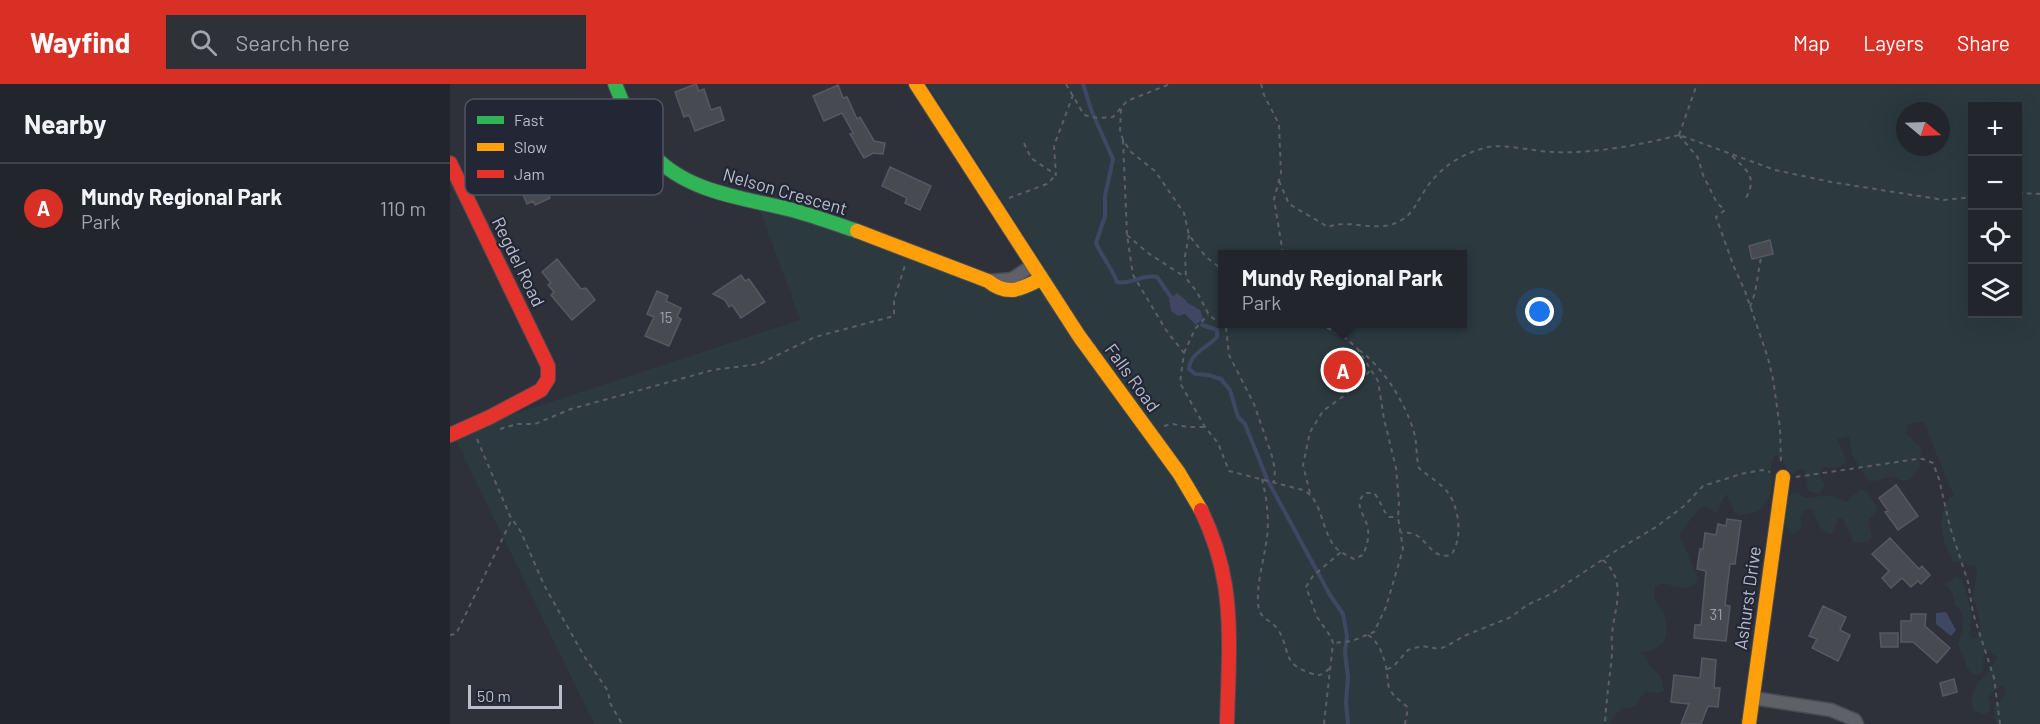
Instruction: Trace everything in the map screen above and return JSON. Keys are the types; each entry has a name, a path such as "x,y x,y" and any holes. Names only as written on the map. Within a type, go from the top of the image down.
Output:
{"street":[{"name":"Nelson Crescent","path":"615,84 622,99"},
{"name":"Falls Road","path":"916,84 1084,343 1179,473 1197,502 1210,531 1225,585 1228,618 1227,724"},
{"name":"Regdel Road","path":"450,163 465,194"},
{"name":"Nelson Crescent","path":"663,164 682,178 705,188 814,216 988,281 998,289 1011,292 1041,279"},
{"name":"Regdel Road","path":"466,195 548,366 548,379 541,390 471,425"},
{"path":"988,281 1012,279 1033,265"},
{"path":"450,435 471,425"},
{"name":"Ashurst Drive","path":"1749,724 1783,477"},
{"path":"1753,698 1831,710 1856,720 1857,724"}],"path":[{"path":"1066,84 1084,115 1098,118 1113,117 1127,101 1170,84"},
{"path":"1261,84 1279,124 1281,142 1279,181 1274,199 1282,250"},
{"path":"1679,135 1697,84"},
{"path":"995,207 1016,195 1047,184 1056,175 1054,146 1073,95"},
{"path":"1121,109 1120,130 1123,140 1127,234 1133,275 1166,330 1184,353"},
{"path":"1279,181 1289,204 1328,227 1338,224 1380,226 1397,223 1410,215 1433,178 1444,168 1470,152 1491,146 1553,152 1583,151 1652,142 1679,135 1775,170 1831,182 1944,200 1968,197"},
{"path":"1679,135 1698,158 1702,175 1717,203 1725,210 1716,217 1750,307 1773,379 1780,428 1783,477"},
{"path":"1123,140 1131,152 1161,178 1184,213 1189,235 1185,256 1186,278"},
{"path":"1024,144 1031,158 1056,175"},
{"path":"1730,154 1748,171 1751,187 1746,198"},
{"path":"2022,193 2040,194"},
{"path":"1127,234 1143,249 1186,278 1197,292 1209,315 1218,322"},
{"path":"1189,235 1206,257 1218,266"},
{"path":"498,430 517,424 534,424 572,409 712,370 759,364 815,337 894,316 894,300 910,252"},
{"path":"1750,307 1761,258"},
{"path":"1209,315 1195,329 1184,353 1180,383 1205,427 1221,449 1226,466 1229,471 1311,493"},
{"path":"1226,328 1229,355 1254,404 1272,456 1275,470 1274,482"},
{"path":"1327,328 1342,336 1377,365 1403,406 1415,437 1419,468 1437,481 1450,495 1459,535 1451,555 1435,554 1419,535 1410,532 1401,533"},
{"path":"1333,643 1352,641 1374,632 1386,607 1403,549 1398,517 1396,468 1384,418 1380,387 1357,348"},
{"path":"1371,370 1345,395 1323,411 1310,432 1303,465 1322,522 1332,542 1341,552 1354,559 1363,555 1365,551 1368,542 1368,528 1359,506 1361,497 1365,493 1374,493 1380,500 1385,513 1389,517 1398,517"},
{"path":"1151,436 1168,424 1205,427"},
{"path":"471,425 543,585 584,656 608,691 610,703 622,724"},
{"path":"1387,669 1393,667 1408,650 1416,646 1439,649 1448,646 1464,636 1511,617 1527,605 1551,594 1674,515 1703,486 1762,470 1783,477 1800,477 1923,459 1933,463 1939,479 1950,527 1968,582 1972,613 1994,678 2000,724"},
{"path":"1262,479 1268,529 1259,580 1258,603 1262,617 1278,630 1291,663 1295,667 1319,676 1330,668"},
{"path":"450,635 456,634 512,519"},
{"path":"1324,724 1333,643 1317,617 1306,587 1315,574 1341,552"},
{"path":"1603,560 1609,565 1614,575 1618,593 1605,724"},
{"path":"1368,635 1379,647 1387,669 1388,685 1395,698 1408,708 1406,724"}],"shaded area":[{"path":"927,84 2040,84 2040,724 1996,724 1994,708 2006,694 2003,685 1994,690 1988,698 1991,703 1989,712 1984,714 1977,712 1972,707 1972,699 1977,686 1997,657 1988,651 1983,654 1981,673 1977,675 1969,670 1958,644 1963,628 1961,612 1953,604 1952,592 1947,586 1942,586 1955,577 1962,580 1971,615 1971,636 1972,639 1976,638 1980,627 1973,598 1977,570 1975,564 1968,566 1952,561 1945,545 1941,522 1945,506 1950,497 1954,496 1923,421 1908,424 1906,433 1919,446 1921,452 1917,470 1909,480 1900,480 1892,476 1868,481 1852,454 1849,436 1837,439 1846,459 1840,467 1824,467 1821,470 1820,477 1825,485 1819,494 1808,491 1806,471 1801,468 1792,474 1786,468 1785,462 1778,459 1778,454 1771,464 1771,492 1759,510 1744,514 1736,513 1727,494 1720,504 1718,514 1705,506 1699,509 1679,534 1698,579 1687,587 1665,583 1655,586 1654,599 1664,615 1666,632 1659,646 1642,652 1650,666 1661,677 1664,691 1645,692 1635,706 1623,708 1613,717 1611,724 594,724 453,434 800,320 759,207 798,217 997,291 1046,273 1046,269"},
{"path":"1861,489 1867,492 1877,508 1876,513 1868,520 1872,536 1869,541 1854,543 1843,519 1838,518 1833,534 1826,532 1810,508 1803,511 1799,530 1791,534 1788,529 1784,519 1784,508 1793,493 1809,498 1831,496 1846,502"}],"water":[{"path":"1177,293 1186,302 1200,310 1203,319 1196,325 1185,314 1178,316 1171,311 1169,299"},
{"path":"1946,612 1956,630 1951,636 1936,624 1936,613"}],"building":[{"path":"696,84 699,91 704,89 711,110 720,107 724,120 695,131 689,115 684,117 675,92"},
{"path":"838,85 843,98 847,97 857,119 860,117 874,141 885,143 883,154 873,153 864,158 850,134 853,133 842,113 824,121 813,96"},
{"path":"890,167 931,186 920,210 905,203 907,198 882,186"},
{"path":"523,195 549,195 550,198 535,205 533,201 527,204"},
{"path":"1770,240 1773,254 1752,259 1749,246"},
{"path":"557,259 581,289 586,288 595,300 572,320 551,295 554,292 548,285 551,283 542,272"},
{"path":"741,275 745,281 749,279 765,302 741,318 732,305 729,307 725,300 713,294"},
{"path":"657,291 668,296 666,301 681,308 677,317 681,319 669,346 645,336 654,317 647,314"},
{"path":"1896,485 1918,516 1898,530 1885,512 1888,511 1879,498"},
{"path":"1727,519 1741,521 1735,564 1730,564 1725,605 1730,606 1726,641 1694,638 1695,625 1701,625 1706,571 1697,569 1700,549 1703,549 1705,533 1716,535 1718,524 1726,526"},
{"path":"1890,538 1919,569 1922,566 1930,575 1921,584 1918,581 1911,587 1902,578 1891,588 1882,578 1889,571 1872,554"},
{"path":"1823,606 1846,617 1840,630 1850,635 1838,661 1812,648 1817,639 1809,636"},
{"path":"1911,614 1926,614 1925,626 1950,648 1937,663 1913,642 1901,642 1901,621 1911,621"},
{"path":"1880,633 1898,633 1898,647 1881,647"},
{"path":"1702,658 1716,660 1714,688 1720,688 1718,707 1708,706 1701,724 1681,724 1689,704 1671,702 1674,675 1700,678"},
{"path":"1954,679 1957,692 1943,696 1940,683"}],"waterway":[{"path":"1083,84 1092,112 1113,159 1105,196 1105,216 1096,243 1117,282 1157,277 1171,297"},
{"path":"1202,325 1217,330 1217,337 1192,359 1189,369 1195,374 1221,379 1230,390 1238,417 1245,424 1267,479"},
{"path":"1268,481 1330,595 1343,614 1347,636 1345,653 1348,677 1346,702 1348,724"}],"traffic: fast":[{"path":"615,84 621,99"},
{"path":"663,164 684,178 718,192 817,217 857,231"}],"traffic: slow":[{"path":"916,84 1079,336 1179,473 1201,510"},
{"path":"857,231 988,281 1002,289 1014,290 1041,279"},
{"path":"1749,724 1783,477"}],"traffic: jam":[{"path":"450,163 465,194"},
{"path":"450,435 541,390 548,379 548,366 465,195"},
{"path":"1201,510 1219,556 1227,602 1229,654 1227,724"}],"place":[{"name":"Mundy Regional Park","path":"1343,370"}]}
